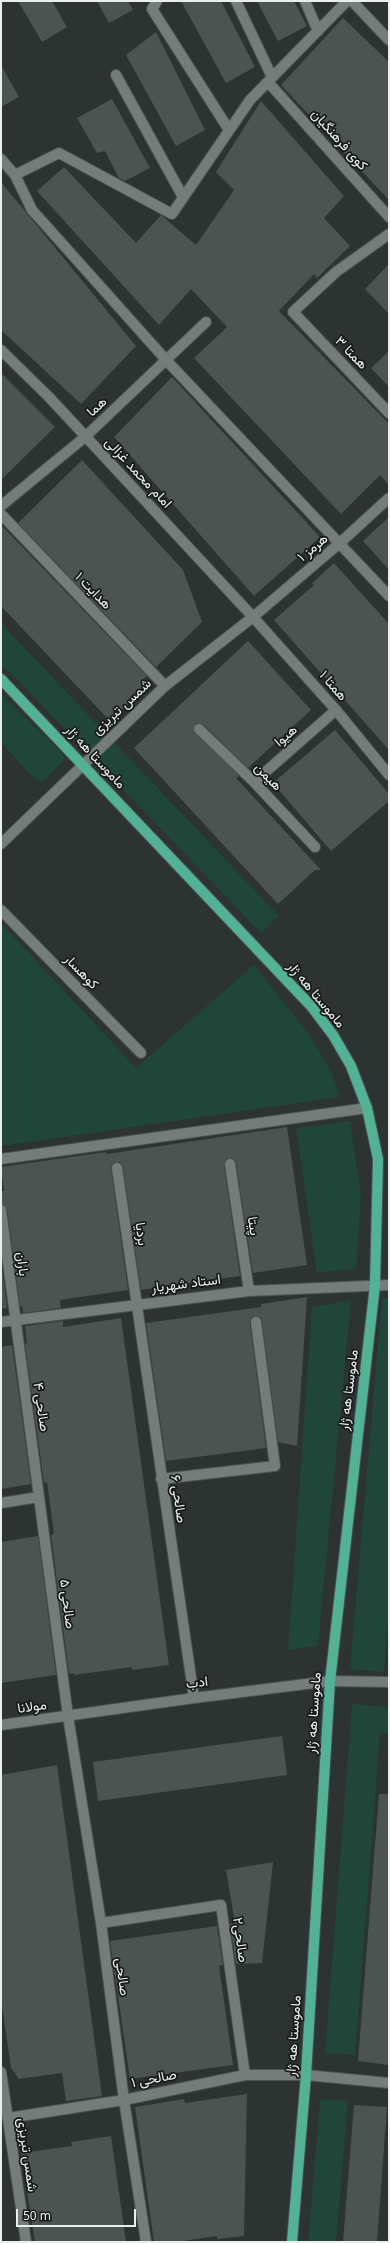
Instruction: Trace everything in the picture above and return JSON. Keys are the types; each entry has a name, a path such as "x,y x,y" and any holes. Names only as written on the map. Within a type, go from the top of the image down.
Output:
{"main road":[{"name":"ماموستا هه ژار","path":"1,679 311,1006 333,1035 351,1066 367,1108 378,1159 375,1284 330,1681 306,2075 292,2242"}],"street":[{"path":"157,1 152,9 229,130"},
{"name":"کوی فرهنگیان","path":"236,1 270,80 389,217"},
{"path":"305,1 318,31"},
{"path":"15,175 59,153 172,214 250,100 347,1"},
{"path":"352,1 389,40"},
{"path":"116,75 184,197"},
{"path":"1,159 15,175 32,210 167,361 341,542 389,596"},
{"name":"همتا ۳","path":"388,236 336,272 293,312 389,413"},
{"name":"هما","path":"1,506 85,437 167,361 206,322"},
{"name":"امام محمد غزالی","path":"1,350 85,437 253,617"},
{"name":"هرمز ۱","path":"253,617 341,542 389,498"},
{"name":"هدایت ۱","path":"1,514 164,686"},
{"name":"شمس تبریزی","path":"1,844 164,686 253,617"},
{"name":"همتا ۱","path":"253,617 336,710 389,775"},
{"name":"هیوا","path":"254,782 336,710"},
{"name":"هیمن","path":"199,730 254,782 315,847"},
{"name":"کوهسار","path":"1,910 141,1053"},
{"path":"1,1159 367,1108"},
{"name":"پیتا","path":"230,1164 249,1291"},
{"name":"بردیا","path":"117,1168 138,1304"},
{"name":"باران","path":"1,1210 15,1320"},
{"name":"استاد شهریار","path":"1,1322 249,1291 375,1284 389,1285"},
{"name":"صالحی ۶","path":"138,1304 161,1479 194,1698"},
{"name":"صالحی ۴","path":"15,1320 39,1497"},
{"path":"161,1479 275,1466 256,1322"},
{"path":"1,1503 39,1497"},
{"name":"صالحی ۵","path":"39,1497 68,1716"},
{"name":"ادب","path":"68,1716 330,1681 389,1682"},
{"name":"مولانا","path":"1,1725 68,1716"},
{"name":"صالحی","path":"68,1716 101,1923 124,2100 146,2242"},
{"name":"صالحی۲","path":"101,1923 221,1905 245,2076"},
{"name":"شمس تبریزی","path":"1,2072 26,2242"},
{"name":"صالحی ۱","path":"8,2118 124,2100 245,2076 306,2075 389,2082"}],"green space":[{"path":"1,623 279,916 261,933 15,677 1,665"},
{"path":"1,694 63,754 65,760 42,782 35,779 1,743"},
{"path":"1,923 136,1068 254,965 307,1032 332,1073 340,1097 1,1146"},
{"path":"350,1121 361,1195 356,1268 317,1273 296,1128"},
{"path":"382,1298 389,1298 389,1608 384,1672 350,1669"},
{"path":"351,1300 318,1646 288,1650 312,1307"},
{"path":"352,1704 389,1707 389,1734 380,1733 355,2055 325,2053"},
{"path":"320,2099 348,2101 336,2242 308,2242"}],"building":[{"path":"18,1 52,1 67,27 42,42"},
{"path":"97,1 128,1 133,10 109,23"},
{"path":"181,1 221,1 255,67 226,83"},
{"path":"257,1 294,1 307,26 278,41"},
{"path":"343,18 389,62 389,200 281,85"},
{"path":"156,32 205,130 176,146 126,55"},
{"path":"1,65 19,97 1,107"},
{"path":"112,99 150,168 125,181 119,178 105,151 97,153 77,118"},
{"path":"261,101 344,196 324,218 350,246 317,278 314,274 279,311 389,424 389,485 380,475 341,514 194,358 227,327 191,289 159,325 37,191 64,167 136,243 161,215 196,245 234,190 216,172"},
{"path":"1,182 136,346 81,404 1,330"},
{"path":"389,264 389,314 365,289"},
{"path":"389,351 389,387 371,368"},
{"path":"1,373 55,427 1,480"},
{"path":"172,377 320,537 254,596 114,437"},
{"path":"82,460 183,570 202,622 156,667 18,523"},
{"path":"389,517 389,570 363,541"},
{"path":"1,525 147,676 142,680 147,686 110,721 1,606"},
{"path":"334,563 389,624 389,750 274,620 314,585 312,583"},
{"path":"248,641 311,710 248,768 203,724 197,723 193,730 239,776 236,778 321,870 315,870 278,904 134,748"},
{"path":"335,730 389,794 389,801 331,851 273,783"},
{"path":"287,1127 307,1265 253,1273 236,1163 235,1160 229,1158 226,1159 224,1165 240,1276 141,1290 123,1167 120,1162 116,1162 111,1165 111,1169 128,1290 60,1300 61,1308 23,1313 22,1306 20,1307 7,1209 1,1204 1,1191 4,1191 1,1167 106,1152 107,1154"},
{"path":"1,1260 7,1308 1,1309"},
{"path":"307,1297 297,1446 278,1442 262,1321 261,1318 256,1316 252,1317 250,1323 266,1448 166,1461 146,1323 261,1307 261,1304"},
{"path":"121,1318 169,1665 132,1670 132,1667 74,1675 74,1673 69,1674 51,1535 54,1534 47,1482 44,1483 25,1344 27,1343 25,1326 63,1321 63,1327"},
{"path":"12,1345 31,1484 1,1489 1,1347"},
{"path":"38,1536 56,1675 1,1683 1,1542"},
{"path":"282,1736 287,1775 98,1801 93,1762"},
{"path":"57,1765 102,2096 66,2101 62,2073 19,2079 11,2068 1,1999 1,1775"},
{"path":"379,1794 389,1794 389,2065 358,2061"},
{"path":"273,1862 262,1963 236,1964 230,1924 235,1923 226,1870"},
{"path":"217,1926 223,1965 219,1966 233,2065 130,2079 110,1941"},
{"path":"247,2094 244,2236 217,2239 217,2236 176,2242 154,2242 135,2107 184,2099 185,2103"},
{"path":"354,2105 387,2107 377,2242 343,2242"},
{"path":"111,2136 126,2242 35,2242 21,2153 72,2146 71,2142"}]}
